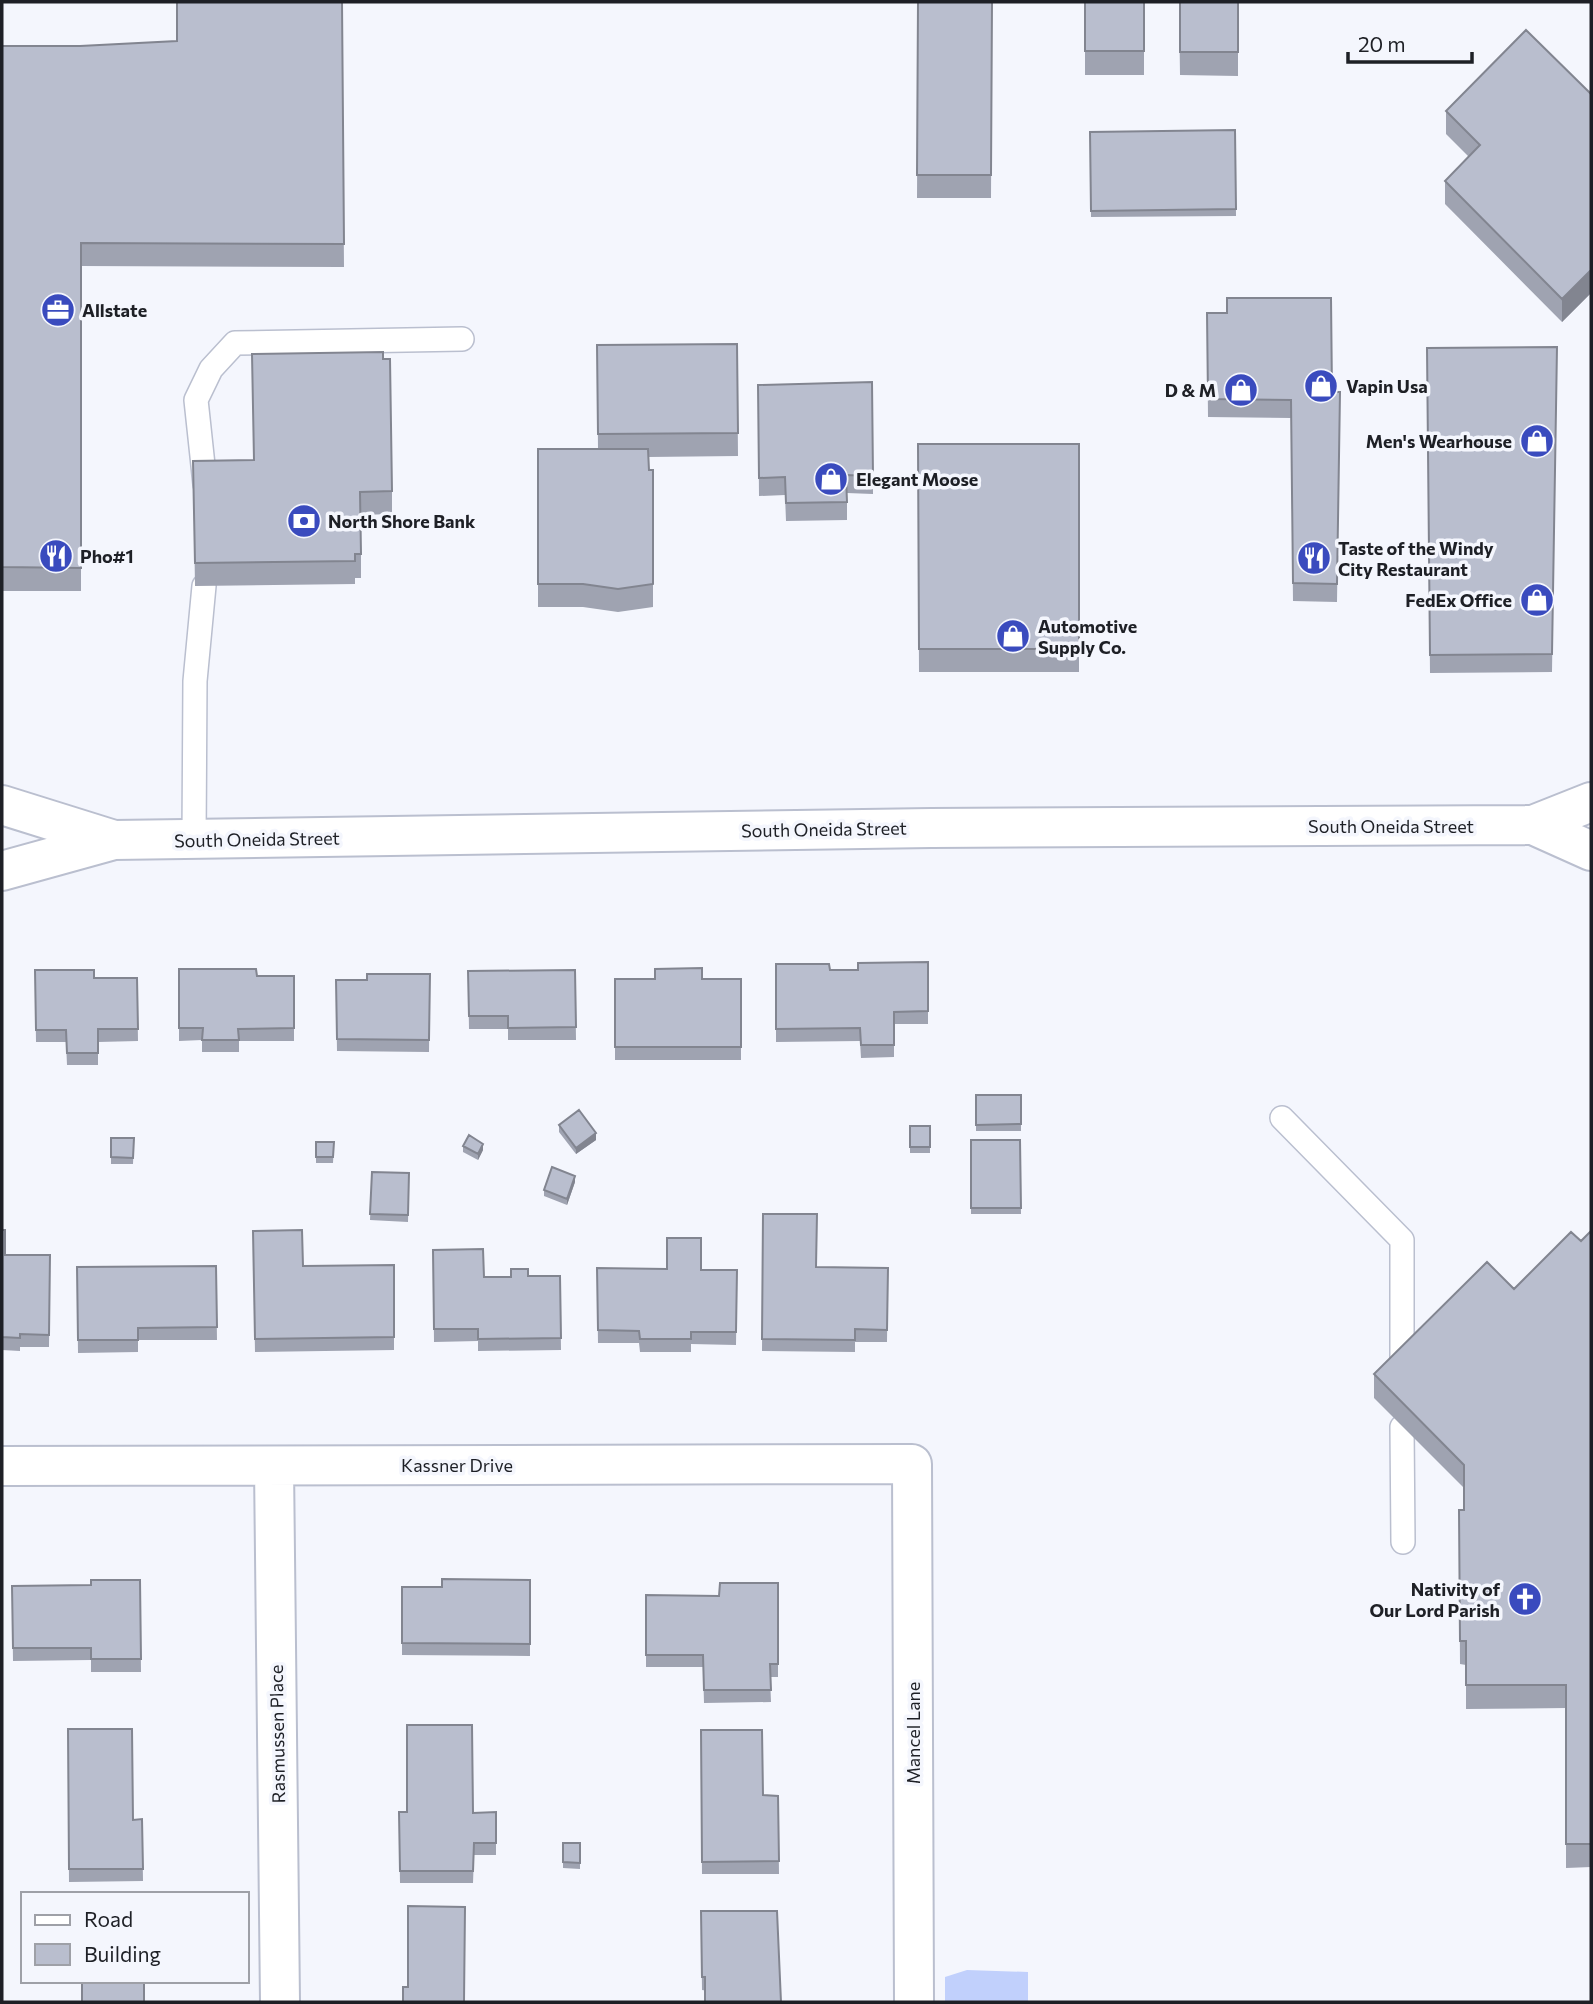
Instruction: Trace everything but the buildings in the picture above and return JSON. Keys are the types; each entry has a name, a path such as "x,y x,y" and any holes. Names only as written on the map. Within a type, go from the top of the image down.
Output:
{"street":[{"name":"South Oneida Street","path":"2,871 114,840 944,828 1533,825 1591,802"},
{"name":"South Oneida Street","path":"2,805 114,840"},
{"name":"South Oneida Street","path":"1533,825 1591,851"},
{"name":"Kassner Drive","path":"2,1466 912,1464"},
{"name":"Mancel Lane","path":"912,1464 914,2002"},
{"name":"Rasmussen Place","path":"274,1466 280,2002"}],"lane":[{"path":"205,484 196,400 211,369 235,343 463,339"},
{"path":"194,840 195,681 204,586"},
{"path":"1282,1118 1402,1240 1402,1370"},
{"path":"1402,1427 1403,1542"}],"shaded area":[{"path":"967,1970 1028,1972 1028,2002 945,2002 945,1977"}],"place":[{"name":"Allstate","path":"58,310"},
{"name":"Vapin Usa","path":"1321,386"},
{"name":"D & M","path":"1241,390"},
{"name":"Men's Wearhouse","path":"1537,441"},
{"name":"Elegant Moose","path":"831,479"},
{"name":"North Shore Bank","path":"304,521"},
{"name":"Pho#1","path":"56,556"},
{"name":"Taste of the Windy City Restaurant","path":"1314,558"},
{"name":"FedEx Office","path":"1537,600"},
{"name":"Automotive Supply Co.","path":"1013,636"},
{"name":"Nativity of Our Lord Parish","path":"1525,1599"}]}
